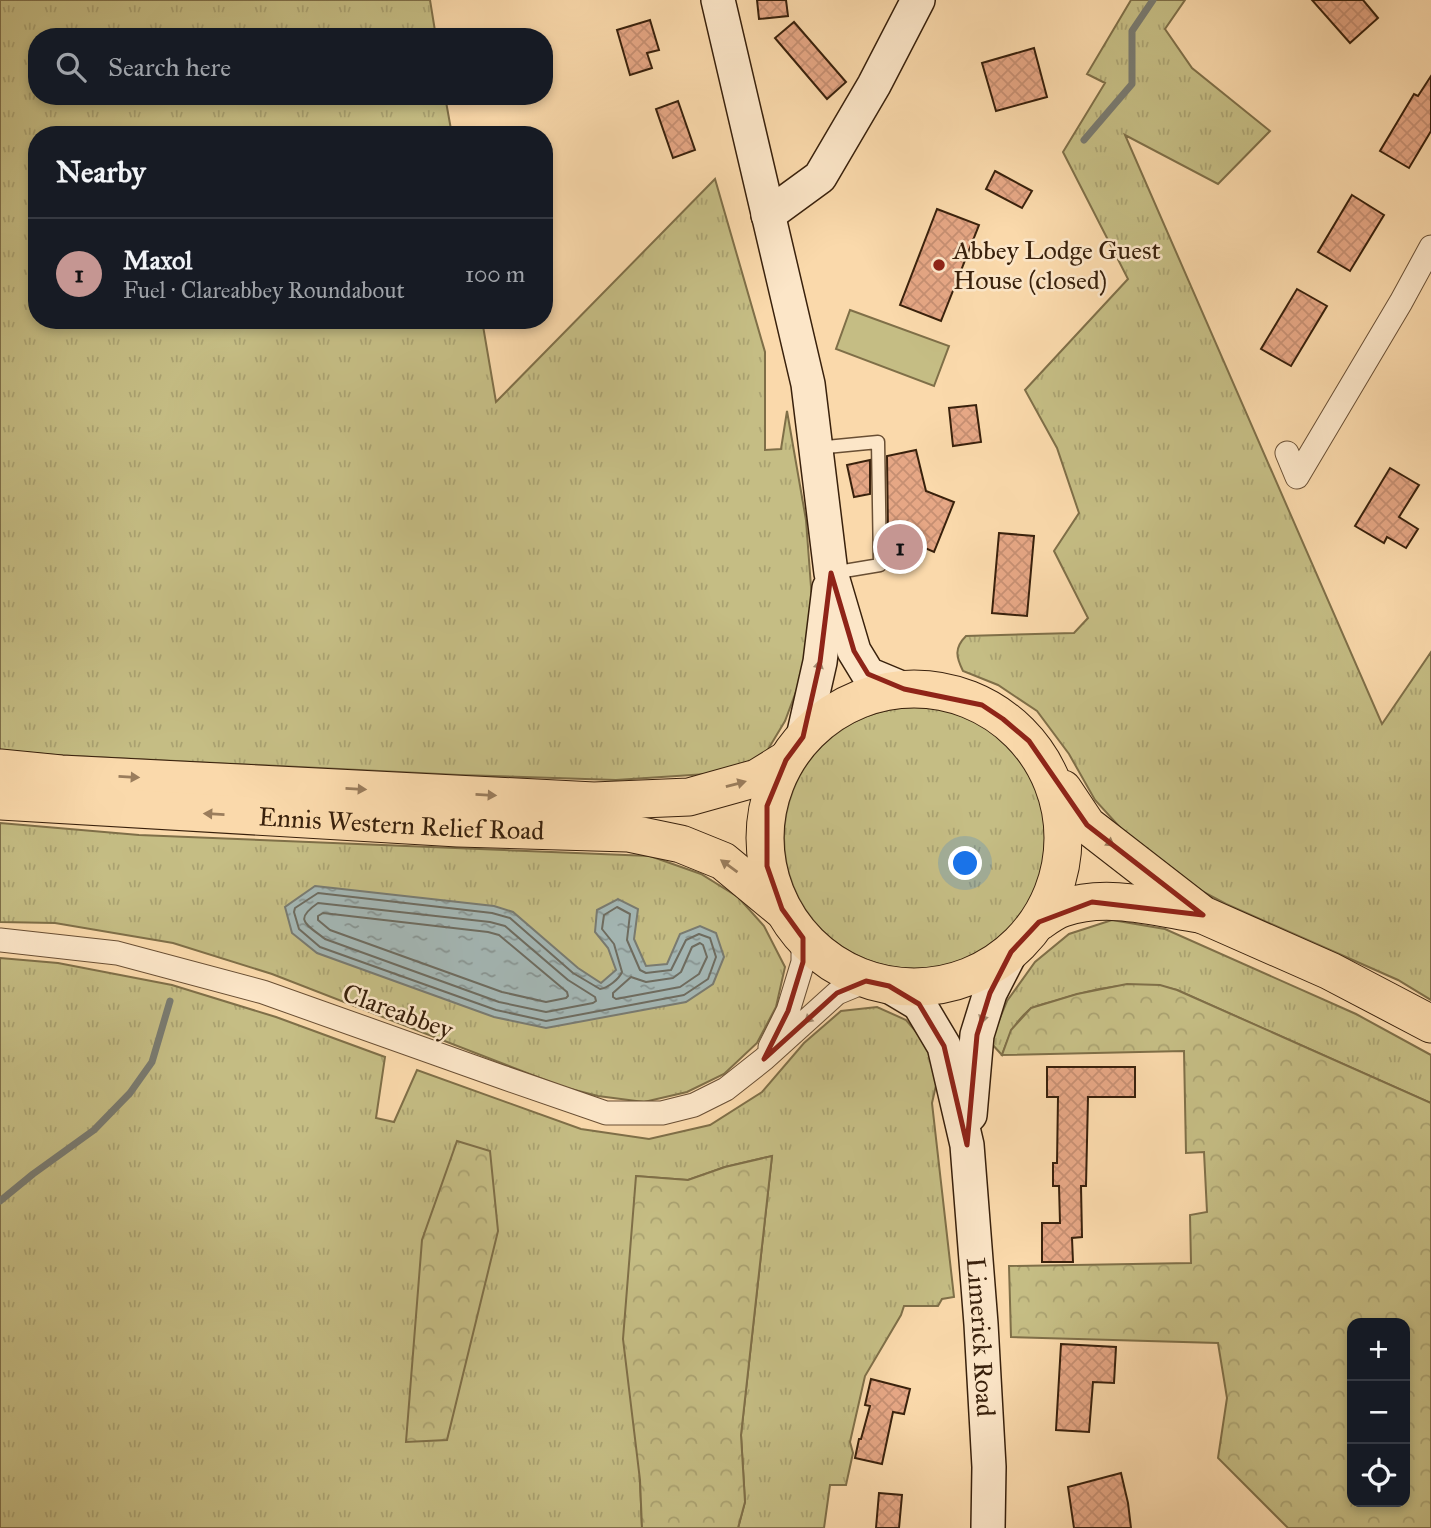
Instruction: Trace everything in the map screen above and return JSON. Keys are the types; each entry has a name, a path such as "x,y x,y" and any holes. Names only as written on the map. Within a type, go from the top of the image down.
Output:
{"main road":[{"path":"718,0 808,384 831,573 854,651 868,674 904,690 945,693 982,705 1029,741 1087,825 1203,915 1330,971 1431,1024"},
{"path":"768,215 820,177 874,85 918,0"},
{"path":"831,573 820,662 794,748 778,776 767,806 764,836 767,866 782,909 803,938 834,962 919,1004 944,1046 967,1145"},
{"name":"Ennis Western Relief Road","path":"0,768 61,774 594,800 689,797 758,778 844,709 904,690"},
{"path":"1039,922 1063,866 1066,832 1061,799 1049,768"},
{"name":"Ennis Western Relief Road","path":"0,801 458,828 628,833 681,844 723,861 782,909"},
{"path":"967,1145 977,1035 990,993 1011,952 1039,922 1060,909 1092,901 1125,902 1203,915"},
{"path":"877,983 938,984 981,968 1011,952"},
{"name":"Limerick Road","path":"967,1145 989,1454 988,1528"}],"street":[{"path":"1287,453 1297,477 1431,247"},
{"name":"Clareabbey","path":"764,1059 788,1011 803,962 803,938"},
{"name":"Clareabbey","path":"0,940 117,953 263,992 606,1113 662,1113 694,1105 726,1089 764,1059 837,993 877,983"}],"lane":[{"path":"816,448 878,442 880,565 831,573"}],"highlighted area":[{"path":"831,573 854,651 868,674 904,689 982,705 1003,719 1029,741 1087,825 1203,915 1092,902 1039,922 1011,952 990,993 977,1035 967,1145 944,1046 919,1004 889,986 866,981 837,993 764,1059 788,1011 803,962 803,938 782,909 767,866 767,806 786,760 803,737 820,662"}],"green space":[{"path":"0,0 430,0 435,28 28,28 28,105 447,105 450,126 28,126 28,329 484,329 496,402 715,179 765,352 765,450 781,449 787,411 806,520 812,600 806,665 785,721 767,751 742,767 707,774 616,780 459,775 0,750"},
{"path":"1131,0 1185,0 1165,29 1192,68 1270,131 1218,184 1125,135 1382,724 1431,652 1431,1000 1398,980 1226,904 1179,879 1136,845 1095,800 1069,754 1037,711 998,685 963,671 959,661 958,649 966,636 1074,633 1088,618 1054,551 1079,513 1057,448 1025,390 1128,279 1063,152 1105,83 1087,74"},
{"path":"850,310 949,346 934,386 836,349"},
{"path":"915,707 941,710 965,717 988,729 1016,755 1036,788 1043,812 1046,838 1043,864 1036,888 1024,911 998,939 965,959 941,966 915,969 889,966 865,959 842,947 814,921 794,888 787,864 784,838 787,812 794,788 806,765 832,737 865,717 889,710"},
{"path":"0,823 139,835 650,856 701,874 738,897 764,926 785,967 776,1007 757,1043 724,1074 687,1092 644,1102 598,1096 563,1087 272,974 173,943 55,923 0,922"},
{"path":"1112,920 1165,929 1356,1014 1431,1055 1431,1103 1177,990 1146,985 1085,992 1035,1007 1015,1025 1002,1055 990,1042 1007,1001 1035,962 1069,934"},
{"path":"0,958 58,963 172,985 276,1017 385,1057 376,1118 394,1122 417,1070 581,1129 649,1139 710,1125 762,1092 804,1043 841,1011 877,1007 906,1020 926,1043 937,1081 932,1103 954,1297 942,1299 938,1306 904,1306 865,1376 850,1442 853,1453 846,1485 830,1485 824,1528 738,1528 745,1502 741,1435 772,1156 725,1167 688,1180 636,1176 642,1528 0,1528"},
{"path":"1127,984 1160,985 1177,990 1431,1103 1431,1528 1288,1528 1218,1458 1227,1398 1218,1343 1011,1337 1009,1266 1191,1263 1190,1215 1207,1212 1204,1152 1186,1153 1184,1051 1002,1055 1011,1030 1031,1008 1077,994"},
{"path":"457,1141 490,1151 498,1231 447,1440 406,1442 422,1240"},
{"path":"772,1156 741,1435 745,1502 738,1528 642,1528 640,1480 623,1339 636,1176 688,1180 725,1167"}],"water":[{"path":"315,886 494,906 513,912 578,968 601,983 616,970 608,948 595,932 597,910 618,899 638,909 634,939 646,966 667,964 680,934 700,926 716,933 724,957 713,984 686,1002 546,1028 494,1017 317,953 292,933 285,907"}],"building":[{"path":"757,0 786,0 788,16 759,19"},
{"path":"1312,0 1363,0 1378,18 1350,43"},
{"path":"650,20 659,50 647,53 652,68 630,75 617,30"},
{"path":"794,22 846,82 827,99 775,38"},
{"path":"1034,48 1047,97 996,111 982,63"},
{"path":"1431,76 1431,131 1409,168 1380,151 1414,94 1418,96"},
{"path":"678,101 695,150 673,158 656,109"},
{"path":"995,171 1032,191 1022,208 986,189"},
{"path":"1352,195 1384,215 1350,271 1318,252"},
{"name":"Abbey Lodge Guest House (closed)","path":"937,209 979,225 941,321 900,305"},
{"path":"1297,289 1327,306 1291,366 1261,349"},
{"path":"976,405 981,442 953,446 949,408"},
{"path":"916,450 926,491 954,502 934,552 888,532 887,456"},
{"path":"870,460 870,494 854,497 847,465"},
{"path":"1390,468 1419,485 1399,517 1418,529 1406,548 1387,537 1384,543 1355,526"},
{"path":"999,533 1034,536 1027,616 992,613"},
{"path":"1047,1067 1135,1067 1135,1097 1088,1097 1086,1186 1081,1186 1082,1237 1072,1238 1073,1262 1042,1262 1042,1223 1060,1223 1059,1186 1053,1186 1053,1163 1057,1163 1058,1097 1047,1097"},
{"path":"1061,1344 1116,1347 1114,1383 1093,1382 1089,1432 1056,1430"},
{"path":"871,1379 910,1389 904,1414 893,1412 882,1464 855,1458 870,1406 865,1405"},
{"path":"1121,1473 1131,1528 1074,1528 1068,1487"},
{"path":"879,1493 902,1495 899,1528 876,1528"}],"waterway":[{"path":"1084,140 1132,84 1132,31 1153,0"},
{"path":"0,1201 94,1130 130,1093 152,1062 170,1001"}],"place":[{"name":"Abbey Lodge Guest House (closed)","path":"939,265"},
{"name":"Maxol","path":"900,547"}]}
